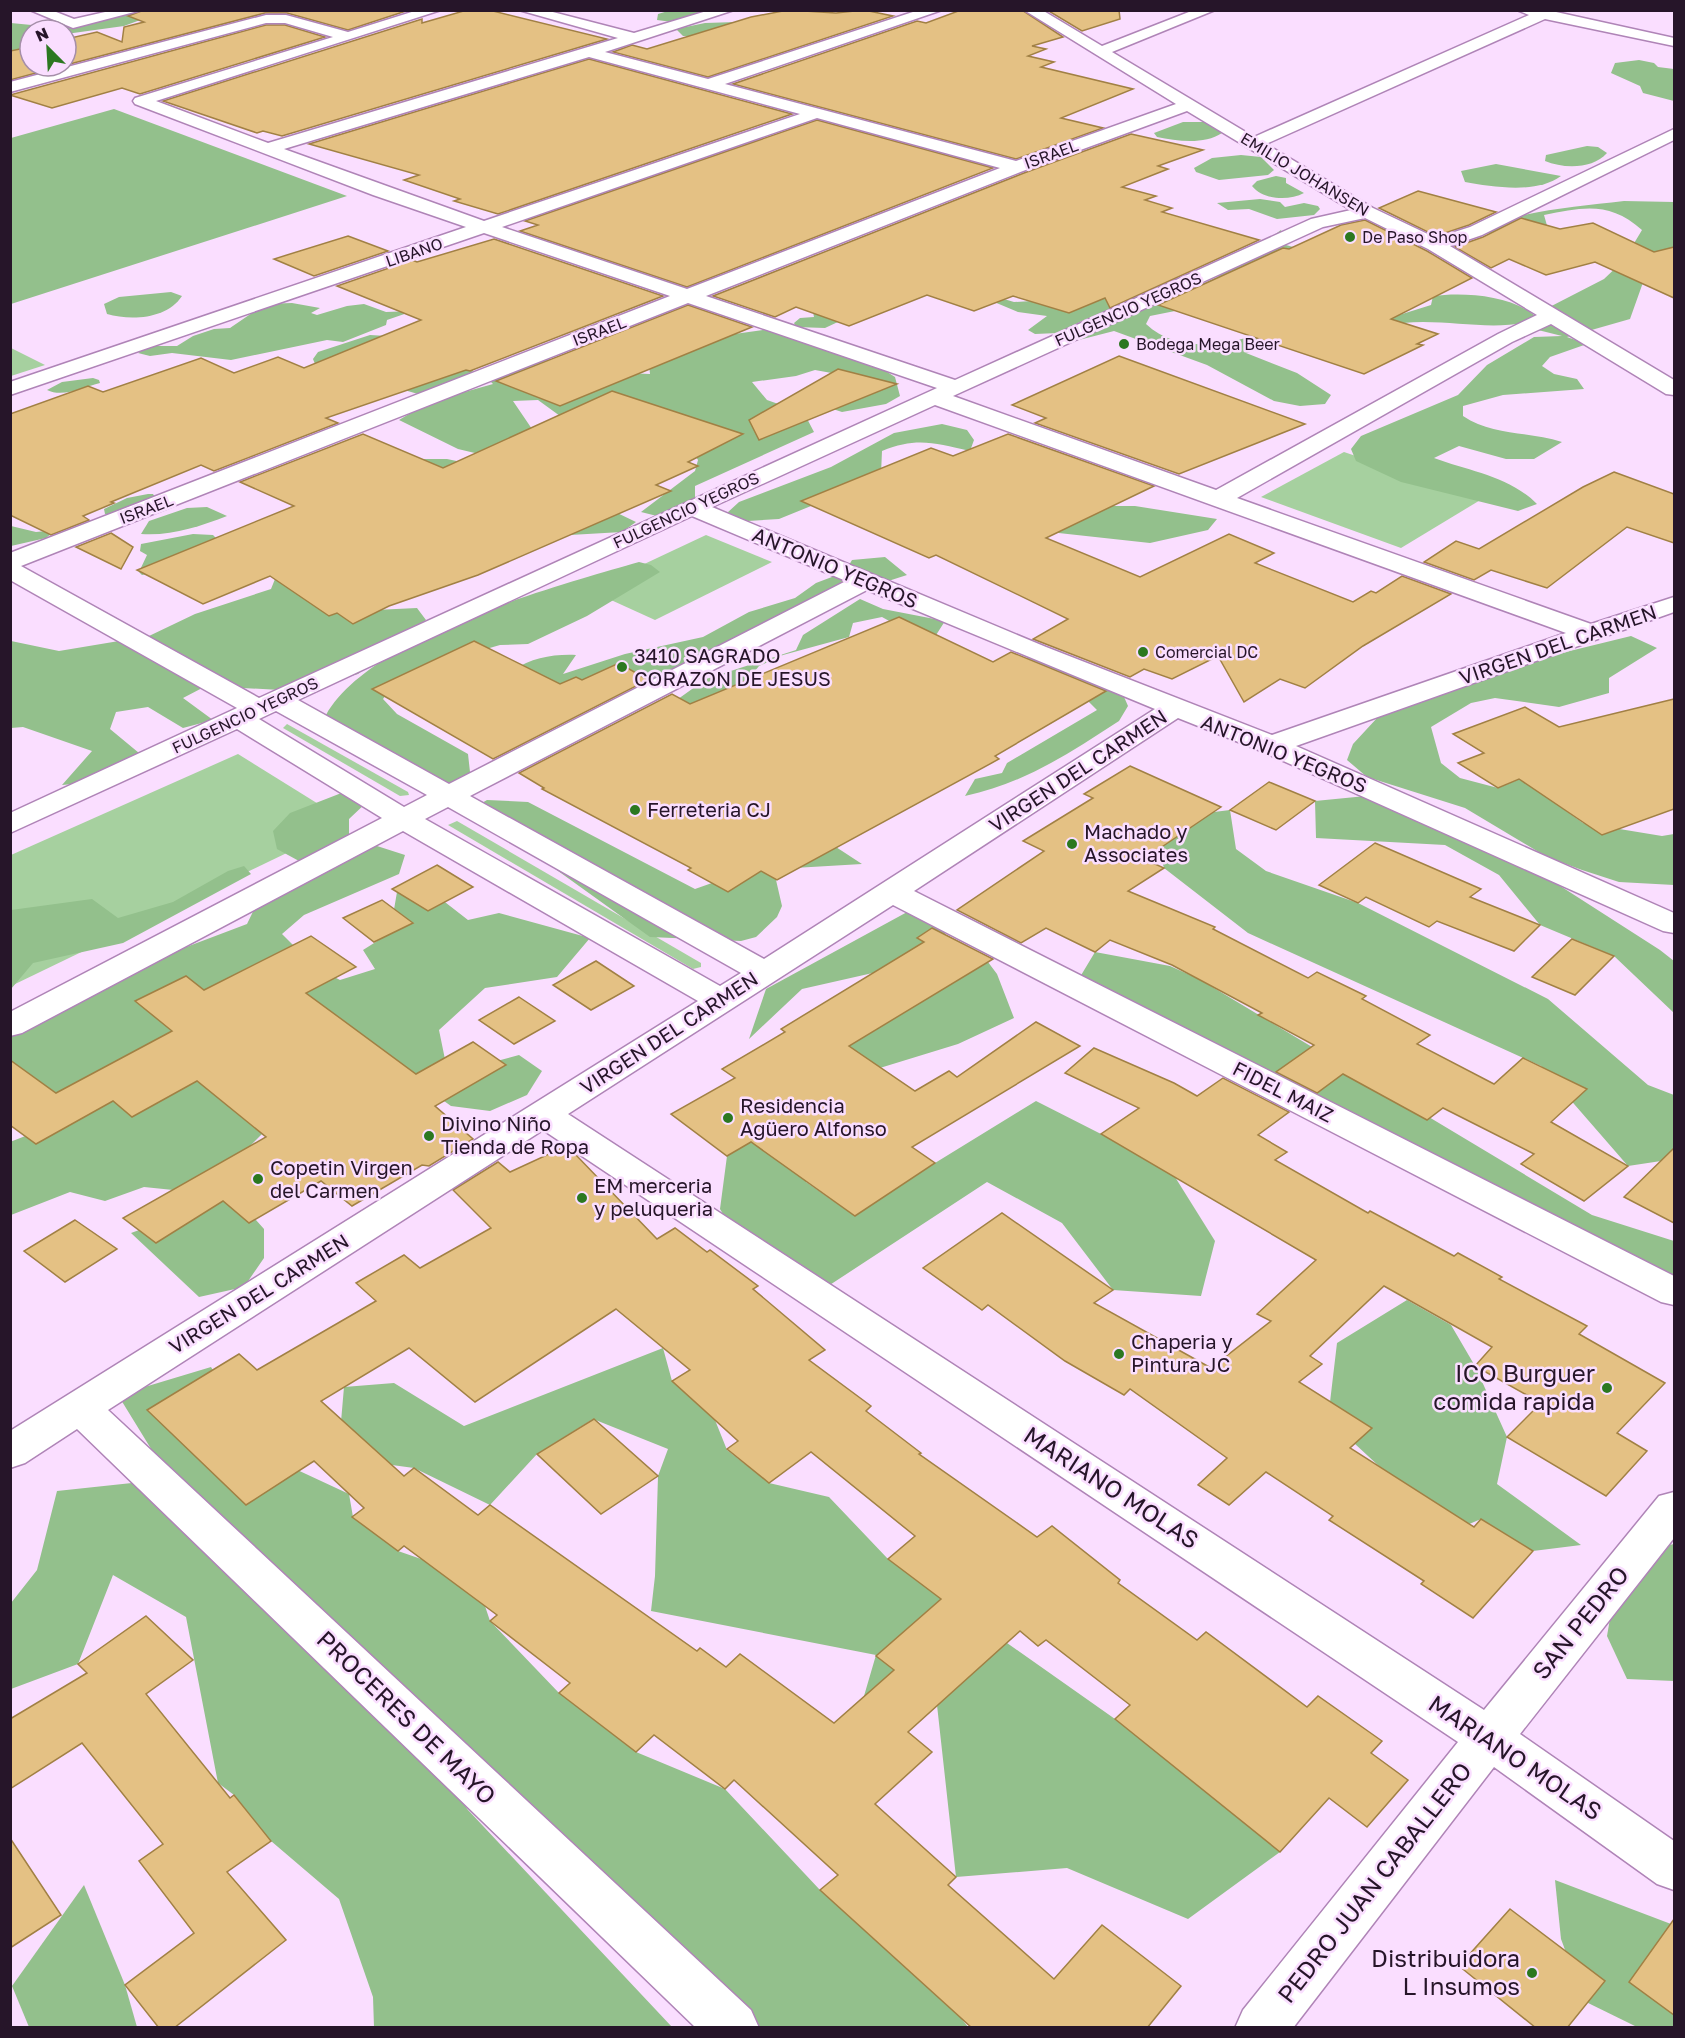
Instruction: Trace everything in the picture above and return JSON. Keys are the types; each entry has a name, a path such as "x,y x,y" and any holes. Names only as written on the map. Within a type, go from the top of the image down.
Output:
{"street":[{"path":"37,10 73,24 135,10"},
{"path":"434,10 333,40 327,46 141,101 485,228 690,296 944,392 1216,500 1593,633"},
{"path":"526,10 635,38"},
{"path":"267,149 728,10"},
{"path":"709,84 935,10"},
{"name":"EMILIO JOHANSEN","path":"1031,10 1367,212 1434,245 1674,389"},
{"path":"1100,52 1208,10"},
{"path":"1524,10 1674,42"},
{"path":"1253,144 1544,14"},
{"path":"10,87 266,19 286,19 347,36"},
{"path":"589,52 1017,167"},
{"name":"ISRAEL","path":"10,562 1017,167 1188,105"},
{"name":"LIBANO","path":"10,389 817,113"},
{"path":"1434,245 1476,231 1674,134"},
{"name":"FULGENCIO YEGROS","path":"10,824 692,507 1317,223 1367,212"},
{"path":"1216,500 1505,338 1551,316"},
{"name":"ANTONIO YEGROS","path":"692,507 1173,708 1271,745 1674,924"},
{"path":"10,570 258,709 447,796 763,972"},
{"path":"10,1026 447,796 865,581"},
{"name":"VIRGEN DEL CARMEN","path":"1271,745 1674,604"},
{"name":"VIRGEN DEL CARMEN","path":"10,1452 722,1001 763,972 892,892 1173,708"},
{"path":"258,709 404,819 722,1001"},
{"name":"FIDEL MAIZ","path":"892,892 1674,1293"},
{"name":"MARIANO MOLAS","path":"544,1113 1489,1738 1674,1868"},
{"name":"PROCERES DE MAYO","path":"80,1408 733,2028"},
{"name":"SAN PEDRO","path":"1489,1738 1674,1508"},
{"name":"PEDRO JUAN CABALLERO","path":"1261,2028 1489,1738"}],"green space":[{"path":"141,10 204,11 143,19 124,26 78,32 78,22"},
{"path":"668,11 707,11 672,22 657,20 658,14"},
{"path":"736,22 714,37 683,36 676,29 705,23"},
{"path":"11,23 18,24 18,58 11,57"},
{"path":"1639,60 1654,63 1658,67 1674,69 1674,101 1643,93 1640,86 1611,73 1615,63"},
{"path":"114,109 347,196 11,304 11,138"},
{"path":"1183,122 1206,122 1222,133 1199,141 1190,141 1157,137 1154,133"},
{"path":"1587,146 1598,147 1607,153 1586,165 1569,166 1545,161 1546,155"},
{"path":"1241,155 1261,157 1274,170 1268,175 1219,180 1196,172 1194,168 1212,158"},
{"path":"1496,164 1561,176 1540,185 1514,188 1465,182 1461,171"},
{"path":"1276,176 1286,178 1286,183 1304,193 1298,196 1277,198 1263,194 1252,186 1257,181"},
{"path":"1260,199 1280,202 1285,207 1304,203 1318,206 1320,209 1314,215 1277,219 1249,209 1228,210 1217,203"},
{"path":"1624,201 1674,202 1674,266 1646,274 1630,319 1567,337 1587,344 1550,357 1542,366 1554,374 1577,379 1584,389 1503,395 1463,406 1463,416 1486,427 1562,442 1534,459 1506,459 1459,446 1434,458 1488,475 1514,487 1537,504 1518,511 1401,482 1356,461 1351,449 1361,436 1458,395 1487,365 1534,337 1562,336 1530,328 1525,323 1494,325 1419,322 1403,323 1398,337 1338,311 1399,315 1431,305 1433,296 1458,294 1499,299 1524,308 1534,315 1604,279 1624,260 1642,230 1619,214 1607,210 1584,209 1544,215 1552,243 1472,231 1527,214"},
{"path":"1281,230 1286,245 1293,247 1190,308 1150,316 1146,324 1172,340 1187,343 1218,343 1263,333 1278,345 1246,353 1297,373 1331,395 1325,404 1300,406 1274,401 1207,365 1114,331 1075,341 1078,331 1159,304 1217,277"},
{"path":"1181,273 1172,287 1086,319 1058,333 1035,334 1028,330 1047,316 1018,312 987,299 997,297 1014,302 1032,301 1063,311"},
{"path":"171,292 182,296 167,310 148,316 127,317 107,314 104,304 119,297"},
{"path":"292,303 320,308 311,313 317,315 347,306 364,304 386,312 413,311 387,320 386,325 343,342 327,340 231,360 172,353 150,356 138,353 150,346 177,346 193,336 214,329 230,328 265,304"},
{"path":"813,312 840,321 825,328 796,327 794,323 800,318 814,317"},
{"path":"763,330 834,338 895,377 900,396 886,404 842,412 805,400 859,378 815,370 796,376 752,382 767,400 804,413 814,432 695,486 695,498 665,518 641,512 695,471 698,460 691,450 582,496 636,522 622,532 570,535 571,424 538,400 513,401 532,429 479,454 458,449 399,420 429,402 493,384 485,376 543,359 591,361 626,373 650,374 649,365 713,337"},
{"path":"370,335 387,336 475,365 471,376 418,394 315,364 313,359 318,352"},
{"path":"11,348 45,365 11,376"},
{"path":"93,378 99,380 100,383 60,393 47,390 62,382"},
{"path":"942,424 967,430 974,440 970,451 926,443 905,444 882,451 881,474 1023,506 1135,506 1217,519 1208,530 1150,543 1022,529 848,491 779,519 748,521 727,513 739,502 831,467 894,433"},
{"path":"1344,452 1482,499 1401,548 1261,497"},
{"path":"423,459 447,459 471,464 333,612 417,608 426,620 358,674 298,691 206,686 183,698 213,720 183,728 148,707 116,712 110,729 139,753 95,782 62,785 92,751 23,727 11,728 11,641 59,651 149,636 195,614 271,589 287,549 422,484"},
{"path":"153,494 156,499 117,517 105,514 104,509 127,498"},
{"path":"207,507 227,516 185,530 163,534 141,534 149,521 187,508"},
{"path":"11,526 36,532 56,530 46,538 11,546"},
{"path":"193,534 213,535 219,541 162,571 142,575 139,572 147,555 140,551 141,544"},
{"path":"706,535 772,562 655,620 589,590"},
{"path":"885,557 907,575 882,583 669,679 579,697 513,670 528,662 543,658 576,655 563,674 625,654 703,637 749,612 795,598 816,583 845,572 852,560"},
{"path":"639,562 651,565 660,572 587,616 528,644 500,645 441,662 388,692 383,699 397,714 468,754 471,781 440,786 326,715 349,687 382,661 422,638 515,600"},
{"path":"860,599 883,609 945,621 917,665 884,691 923,689 960,681 1032,656 1121,690 1128,706 1119,721 1045,766 1007,783 965,796 975,779 1002,773 1007,763 1097,710 1082,695 1059,684 1025,682 987,706 904,733 872,733 825,716 837,700 922,654 920,638 882,617 853,623 849,637 783,655 759,666 734,697 709,709 675,721 653,717 706,679 796,650 803,635"},
{"path":"1631,636 1657,648 1609,678 1609,693 1559,707 1495,698 1471,703 1431,727 1441,763 1460,778 1498,788 1573,757 1559,806 1583,823 1662,836 1674,834 1674,885 1619,882 1547,857 1465,808 1367,777 1347,760 1353,744 1390,704 1472,675"},
{"path":"287,724 408,792 409,795 400,796 283,728"},
{"path":"238,754 349,823 11,986 11,855"},
{"path":"344,792 367,802 349,819 349,837 405,855 399,874 304,915 282,934 315,967 340,980 375,969 363,950 390,933 397,892 432,892 468,920 499,913 590,938 557,977 485,988 439,1030 448,1074 519,1055 542,1071 527,1095 490,1111 451,1106 330,1020 420,1154 401,1178 362,1174 284,1112 237,1159 226,1186 264,1229 264,1258 244,1287 199,1297 131,1233 172,1218 183,1191 144,1187 105,1201 70,1192 11,1215 10,1142 56,1124 74,1099 11,1076 11,1019 33,1005 247,924 266,885 299,861 277,849 273,831 290,813"},
{"path":"1366,796 1490,841 1660,950 1674,961 1674,1013 1614,956 1540,925 1499,875 1445,845 1316,838 1315,801"},
{"path":"487,800 528,802 695,889 743,872 770,804 862,864 777,869 776,880 782,906 777,917 756,937 741,941 650,937 480,815 475,807"},
{"path":"1230,810 1236,849 1266,871 1358,903 1548,999 1648,1085 1674,1095 1674,1168 1661,1161 1628,1166 1541,1066 1248,933 1164,868 1153,831 1206,813"},
{"path":"457,821 701,963 701,967 693,969 448,825"},
{"path":"244,866 251,874 123,943 33,963 11,989 11,910 92,899 118,918 173,902 228,871"},
{"path":"909,911 945,932 945,936 886,970 802,989 749,1039 766,989"},
{"path":"1095,952 1170,966 1199,979 1592,1215 1674,1241 1674,1287 1071,992"},
{"path":"988,962 997,974 1014,1018 958,1044 844,1079 814,1125 806,1182 855,1216 935,1163 1036,1101 1101,1134 1175,1177 1215,1241 1201,1296 1113,1290 1062,1223 987,1182 816,1294 749,1258 720,1209 727,1156 771,1092"},
{"path":"1407,1300 1451,1325 1475,1366 1507,1437 1497,1484 1581,1545 1533,1551 1481,1519 1460,1528 1432,1500 1381,1468 1328,1419 1337,1343"},
{"path":"663,1348 672,1381 715,1420 727,1450 769,1483 829,1497 888,1559 1115,1719 1280,1852 1188,1919 1067,1868 956,1877 937,1705 864,1696 876,1655 651,1611 655,1576 658,1476 668,1449 593,1419 537,1454 490,1505 414,1468 392,1465 339,1445 344,1387 394,1383 464,1426"},
{"path":"211,1367 263,1454 349,1494 353,1517 398,1551 424,1560 485,1606 490,1621 559,1693 636,1752 725,1789 820,1890 961,2018 968,2027 736,2027 397,1712 468,1810 672,2027 374,2027 373,1997 339,1899 271,1841 234,1795 218,1783 186,1617 113,1575 78,1664 11,1689 11,1603 37,1570 57,1491 160,1480 172,1483 118,1395"},
{"path":"1674,1544 1674,1681 1627,1679 1607,1636 1621,1555"},
{"path":"1555,1880 1671,1924 1674,1930 1674,2027 1637,2027 1584,2001 1561,1939"},
{"path":"84,1885 125,1985 137,2027 29,2027 12,1986"}],"building":[{"path":"144,10 409,10 348,30 287,13 265,13 78,62 78,36 97,32 122,42 124,27 144,22 128,16"},
{"path":"467,10 489,10 607,39 282,136 263,131 257,133 163,101 422,19 422,23"},
{"path":"788,10 836,13 864,10 893,16 708,77 613,52 632,45 647,49 751,17"},
{"path":"961,10 1022,10 1063,37 1032,46 1046,49 1028,56 1054,62 1041,67 1133,89 1061,118 1103,128 1016,159 733,84 917,21 926,23"},
{"path":"1047,10 1119,10 1120,19 1082,31"},
{"path":"266,25 285,25 325,37 140,94 122,88 52,108 10,95"},
{"path":"18,49 18,78 10,80 10,51"},
{"path":"589,59 792,114 498,214 454,201 460,199 404,180 419,175 309,144"},
{"path":"817,120 993,168 687,287 520,231 538,225 525,221"},
{"path":"1131,134 1203,150 1158,166 1168,169 1122,187 1156,196 1145,200 1172,208 1162,212 1259,240 1110,308 1105,298 1069,313 1013,296 974,311 927,295 849,326 796,307 775,317 713,296 1024,173"},
{"path":"1418,191 1496,212 1469,225 1436,236 1379,208"},
{"path":"1521,218 1560,229 1593,223 1654,252 1674,247 1674,298 1595,262 1546,275 1509,259 1491,268 1455,247 1483,237"},
{"path":"1365,220 1427,251 1472,278 1391,319 1438,334 1417,344 1423,345 1364,374 1158,305 1283,248 1289,249 1341,225"},
{"path":"348,236 388,251 314,276 274,259"},
{"path":"494,239 663,296 470,371 466,370 326,418 338,423 214,471 201,465 111,502 114,503 83,516 89,520 51,535 10,515 10,414 88,386 103,392 201,358 234,373 278,357 304,368 421,320 337,286 412,260 417,262"},
{"path":"688,305 752,327 560,406 496,381"},
{"path":"1119,356 1305,424 1179,474 1035,423 1046,418 1012,405"},
{"path":"838,369 897,384 759,440 749,420"},
{"path":"612,391 743,434 688,462 698,466 656,485 671,491 478,575 389,606 353,624 337,613 329,616 270,576 203,604 137,570 294,506 240,482 363,434 443,468"},
{"path":"1008,434 1154,486 1046,538 1140,577 1229,534 1274,553 1255,563 1353,602 1371,591 1376,593 1402,576 1451,594 1363,646 1305,688 1280,679 1244,702 1218,656 1172,679 1144,669 1130,677 1033,639 1068,619 936,555 929,558 801,501 931,448 953,456"},
{"path":"1614,472 1674,494 1674,543 1627,527 1547,588 1491,570 1474,580 1424,562 1456,541 1479,549 1583,487"},
{"path":"111,533 133,547 121,569 76,547"},
{"path":"899,617 993,662 1011,652 1106,691 995,756 999,759 777,880 761,871 728,892 688,870 691,868 542,789 544,788 519,773 672,694 690,704"},
{"path":"474,641 560,684 576,677 582,680 619,663 648,680 493,759 372,689"},
{"path":"1674,699 1674,809 1602,835 1519,779 1498,788 1458,763 1484,753 1453,734 1525,707 1559,727"},
{"path":"1130,766 1221,807 1144,859 1164,868 1128,891 1215,927 1213,929 1308,978 1317,972 1366,996 1362,999 1430,1035 1417,1044 1494,1084 1523,1058 1587,1089 1551,1122 1628,1166 1584,1201 1521,1164 1534,1154 1443,1108 1427,1120 1343,1074 1317,1093 1276,1072 1314,1045 1258,1015 1262,1013 1172,965 1110,940 1095,952 1046,928 1021,943 957,910 1044,851 1023,841 1093,798 1084,794"},
{"path":"1269,782 1315,801 1276,830 1230,810"},
{"path":"1375,843 1481,889 1470,897 1540,925 1514,951 1437,921 1429,927 1366,897 1358,903 1319,885"},
{"path":"437,865 473,887 428,911 392,889"},
{"path":"382,900 413,923 374,942 343,918"},
{"path":"932,928 993,959 849,1046 915,1091 949,1071 957,1077 1036,1022 1080,1046 912,1147 935,1163 855,1216 751,1142 727,1156 671,1114 735,1078 722,1069 785,1032 781,1029 924,942 917,938"},
{"path":"311,936 356,967 306,993 416,1074 473,1042 506,1065 435,1106 473,1139 429,1166 422,1165 352,1206 321,1181 249,1223 223,1201 156,1243 123,1218 266,1137 197,1081 132,1117 113,1101 36,1144 10,1125 10,1060 56,1093 172,1031 135,1001 186,976 204,990"},
{"path":"1572,939 1614,956 1575,995 1532,977"},
{"path":"596,961 634,986 591,1010 553,985"},
{"path":"519,997 555,1021 514,1044 479,1020"},
{"path":"1094,1048 1174,1083 1197,1096 1223,1078 1289,1112 1258,1135 1287,1152 1275,1160 1368,1213 1370,1211 1454,1256 1458,1253 1502,1277 1499,1279 1587,1326 1579,1334 1665,1383 1617,1433 1647,1451 1606,1496 1507,1437 1541,1403 1475,1366 1492,1347 1384,1286 1310,1356 1322,1364 1299,1382 1372,1428 1350,1448 1474,1527 1481,1519 1533,1551 1473,1618 1421,1584 1424,1581 1329,1520 1333,1516 1266,1472 1229,1505 1198,1485 1227,1458 1130,1389 1124,1395 1065,1361 988,1305 982,1310 923,1268 1002,1213 1113,1290 1094,1303 1211,1368 1271,1321 1257,1314 1316,1260 1101,1134 1139,1108 1065,1073"},
{"path":"564,1147 576,1155 657,1239 675,1228 707,1252 710,1250 758,1286 753,1289 825,1350 809,1360 871,1406 866,1411 921,1453 919,1454 1037,1537 1052,1526 1120,1580 1118,1583 1197,1640 1206,1632 1307,1707 1318,1696 1382,1741 1371,1753 1408,1780 1367,1827 1329,1798 1280,1852 1115,1719 1130,1705 1046,1640 1038,1646 1020,1631 908,1732 932,1752 875,1804 956,1877 948,1885 1054,1979 1102,1925 1181,1986 1147,2028 972,2028 820,1890 838,1875 734,1780 725,1789 654,1735 636,1752 559,1693 570,1683 490,1621 497,1615 404,1546 398,1551 352,1517 364,1508 314,1461 246,1505 147,1410 239,1354 257,1370 376,1301 356,1283 404,1255 420,1268 491,1228 453,1190 498,1162 510,1172","holes":["616,1309 690,1370 672,1381 738,1441 727,1449 769,1483 811,1452 915,1536 888,1559 941,1599 876,1656 894,1670 834,1723 740,1654 726,1667 700,1648 697,1651 490,1505 478,1515 414,1468 404,1476 321,1401 409,1348 475,1402"]},
{"path":"1674,1148 1674,1223 1624,1197"},
{"path":"75,1220 117,1249 65,1282 24,1251"},
{"path":"594,1419 658,1476 601,1514 537,1454"},
{"path":"146,1616 193,1660 146,1694 230,1798 234,1795 271,1841 227,1872 286,1940 174,2028 159,2028 125,1985 194,1933 139,1861 163,1844 82,1743 10,1789 10,1719 87,1673 78,1664"},
{"path":"10,1838 61,1915 10,1948"},
{"name":"Distribuidora L Insumos","path":"1510,1909 1605,1981 1567,2028 1536,2028 1459,1966"},
{"path":"1674,1919 1674,2015 1629,1982"}],"place":[{"name":"De Paso Shop","path":"1350,237"},
{"name":"Bodega Mega Beer","path":"1124,344"},
{"name":"Comercial DC","path":"1143,652"},
{"name":"3410 SAGRADO CORAZON DE JESUS","path":"622,667"},
{"name":"Ferreteria CJ","path":"635,810"},
{"name":"Machado y Associates","path":"1072,844"},
{"name":"Residencia Agüero Alfonso","path":"728,1118"},
{"name":"Divino Niño Tienda de Ropa","path":"429,1136"},
{"name":"Copetin Virgen del Carmen","path":"258,1179"},
{"name":"EM merceria y peluqueria","path":"582,1198"},
{"name":"Chaperia y Pintura JC","path":"1119,1354"},
{"name":"ICO Burguer comida rapida","path":"1607,1388"},
{"name":"Distribuidora L Insumos","path":"1532,1973"}]}
